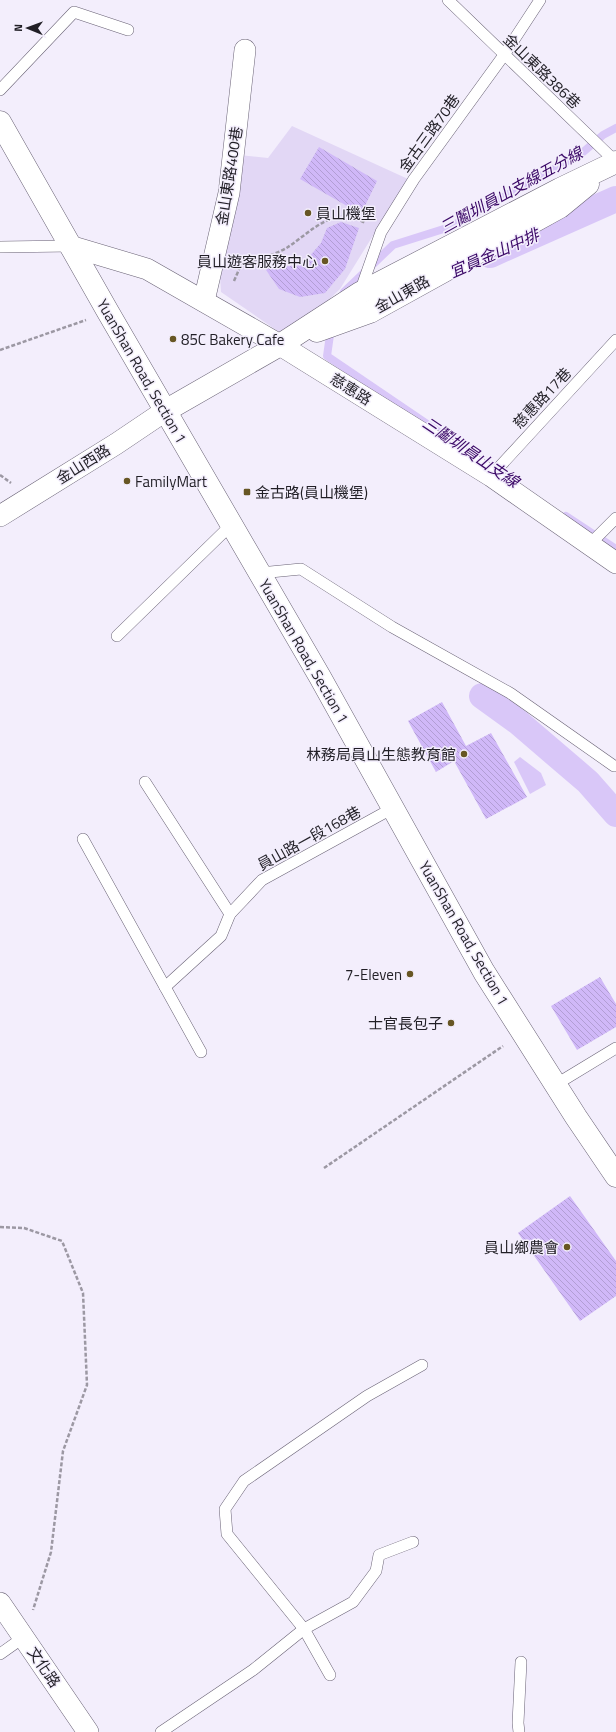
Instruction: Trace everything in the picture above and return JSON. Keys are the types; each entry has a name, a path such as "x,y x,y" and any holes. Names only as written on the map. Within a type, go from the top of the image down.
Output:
{"main road":[{"name":"YuanShan Road, Section 1","path":"0,122 165,411 320,677 484,972 555,1085 616,1176"},
{"name":"金山東路","path":"165,411 280,345 360,293 560,188 616,162"},
{"name":"金山東路","path":"280,345 370,312 560,207 616,162"}],"street":[{"name":"金山東路400巷","path":"204,301 229,193 245,50"},
{"name":"慈惠路","path":"70,246 147,269 280,345 491,476 616,563"},
{"name":"金山西路","path":"0,516 165,411"},
{"name":"文化路","path":"0,1603 88,1732"}],"lane":[{"name":"金山東路386巷","path":"448,0 616,162"},
{"name":"金古三路70巷","path":"360,293 381,232 414,179 504,55 540,0"},
{"path":"0,90 74,12 128,30"},
{"path":"0,247 70,246"},
{"name":"慈惠路17巷","path":"491,476 616,340"},
{"path":"589,545 616,518"},
{"path":"117,636 231,525"},
{"path":"260,573 301,569 392,627 510,693 614,766"},
{"path":"145,782 230,914"},
{"name":"員山路一段168巷","path":"165,987 221,936 230,914 262,880 393,808"},
{"path":"83,839 201,1052"},
{"path":"555,1085 616,1048"},
{"path":"330,1675 304,1629 227,1534 225,1509 244,1481 367,1396 422,1365"},
{"path":"161,1732 253,1670 304,1629 353,1602 376,1571 379,1555 413,1542"},
{"path":"0,1654 24,1637"},
{"path":"519,1732 518,1724 521,1662"}],"path":[{"path":"222,312 241,265 287,248 316,225 342,216 360,220 381,232"},
{"path":"0,350 108,312"},
{"path":"324,1168 522,1033"},
{"path":"0,1227 24,1228 62,1241 83,1293 87,1385 63,1451 51,1552 24,1637"}],"shaded area":[{"name":"員山機堡","path":"292,126 408,179 340,289 309,319 282,334 221,292 219,261 239,155 268,158"},
{"path":"520,757 541,773 546,785 530,794 514,762"}],"building":[{"path":"319,147 377,181 361,214 300,179"},
{"name":"員山遊客服務中心","path":"341,222 359,228 345,269 325,293 300,297 279,289 264,267 297,266 309,257 321,243 327,228"},
{"name":"林務局員山生態教育館","path":"442,702 466,746 491,733 527,797 486,819 454,761 436,772 408,721"},
{"path":"600,977 616,1004 616,1027 577,1050 551,1006"},
{"name":"員山鄉農會","path":"570,1196 616,1261 616,1296 580,1321 518,1233"}],"waterway":[{"name":"三鬮圳員山支線五分線","path":"344,292 393,245 450,227 582,153 603,135 616,128"},
{"name":"宜員金山中排","path":"490,255 616,199"},
{"name":"三鬮圳員山支線","path":"331,328 327,356 439,432"},
{"name":"三鬮圳員山支線","path":"566,516 616,549"},
{"path":"482,696 518,722 588,782 616,814"}],"place":[{"name":"員山機堡","path":"308,213"},
{"name":"員山遊客服務中心","path":"325,261"},
{"name":"85C Bakery Cafe","path":"173,339"},
{"name":"FamilyMart","path":"127,481"},
{"name":"金古路(員山機堡)","path":"247,492"},
{"name":"林務局員山生態教育館","path":"464,754"},
{"name":"7-Eleven","path":"410,974"},
{"name":"士官長包子","path":"451,1023"},
{"name":"員山鄉農會","path":"567,1247"}]}
